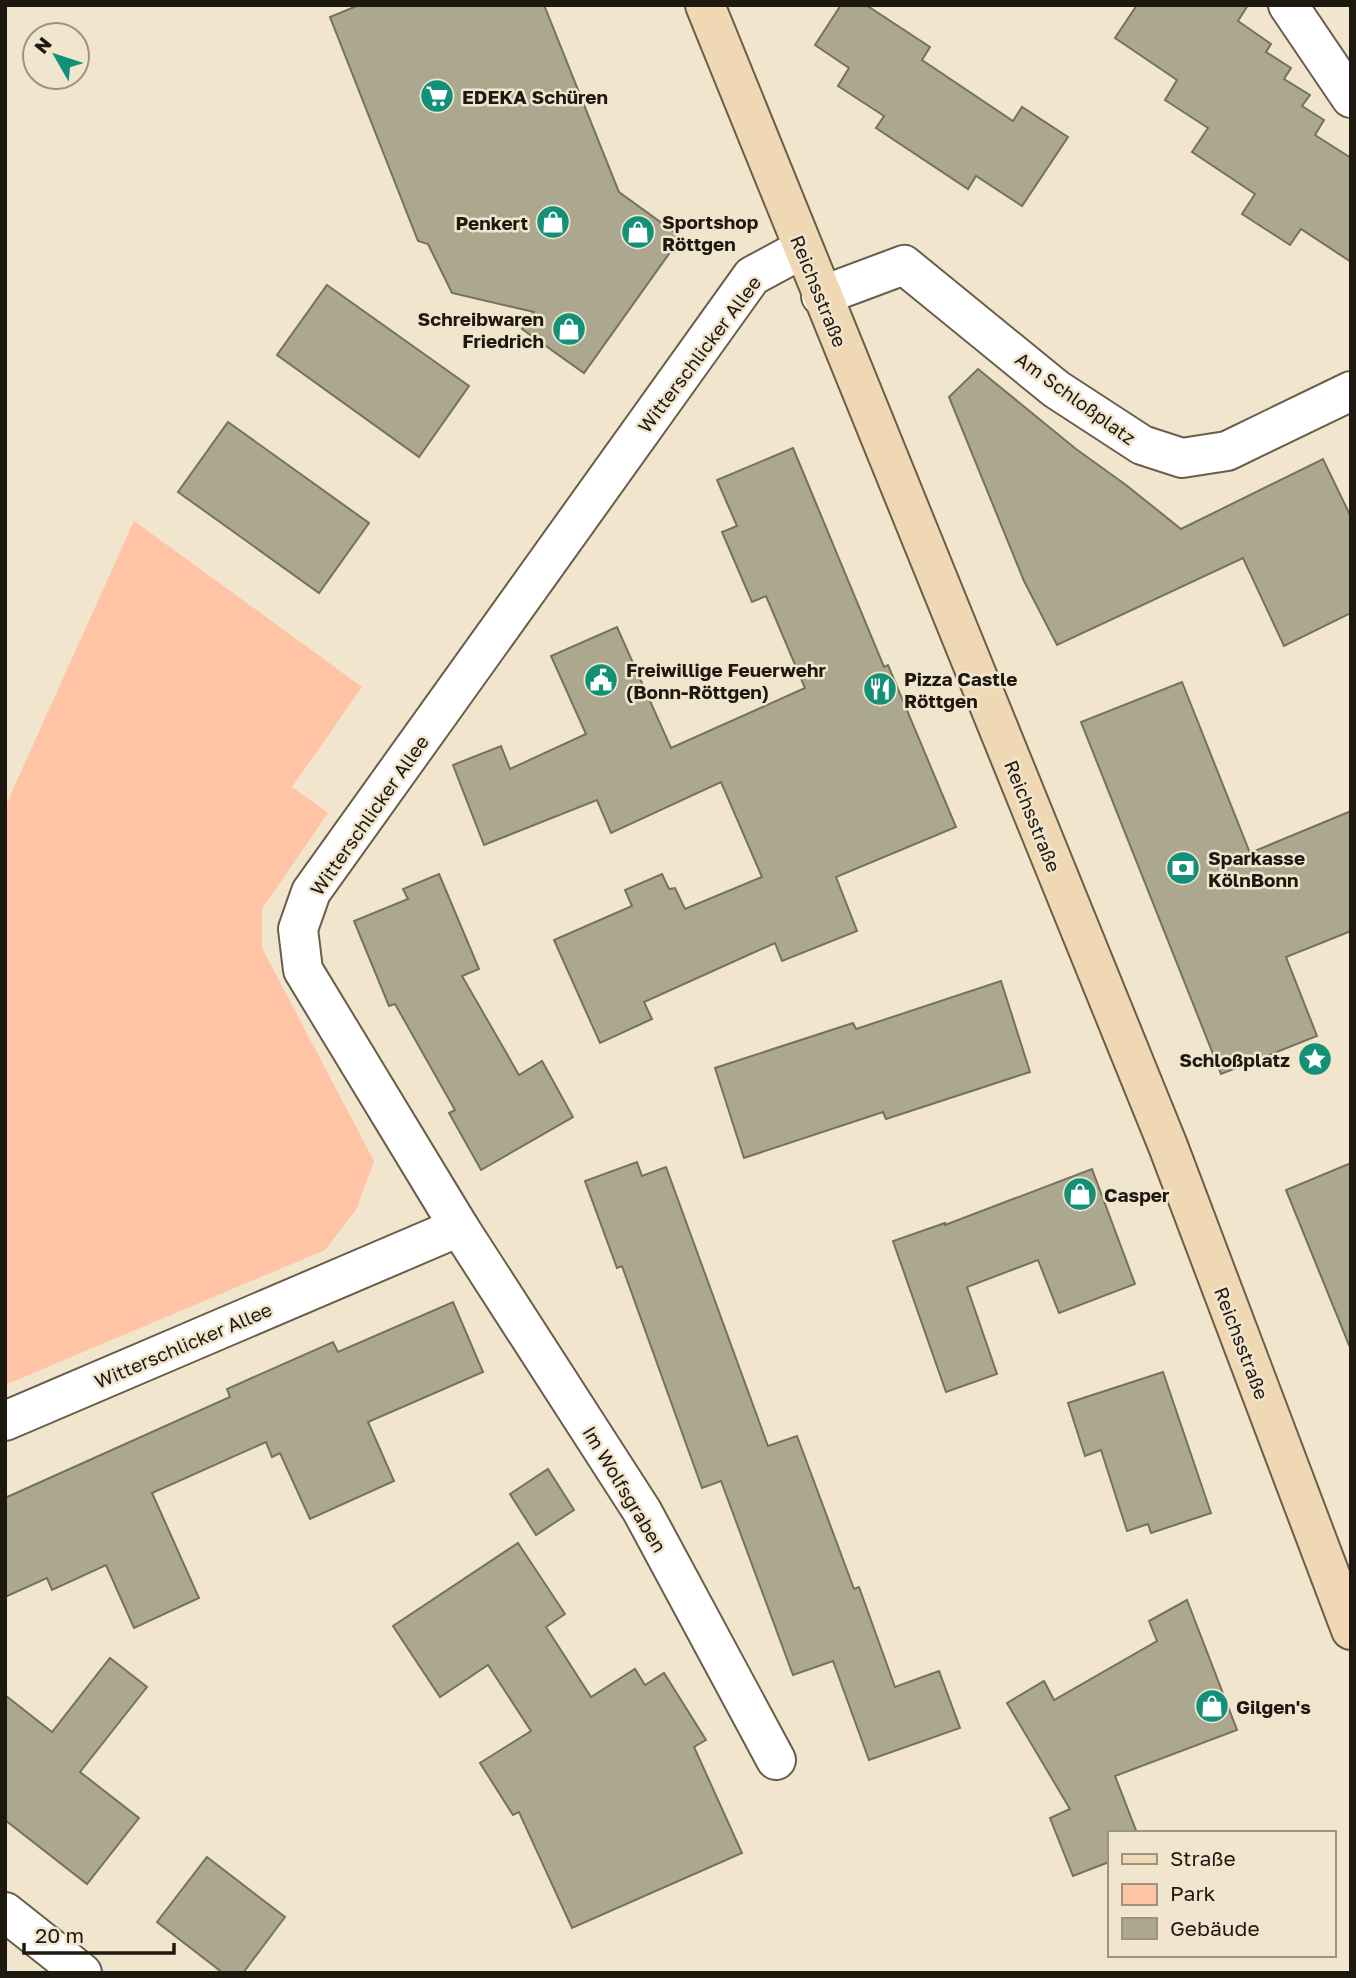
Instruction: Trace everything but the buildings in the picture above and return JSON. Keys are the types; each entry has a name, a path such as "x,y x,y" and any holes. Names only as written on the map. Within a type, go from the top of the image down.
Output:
{"main road":[{"name":"Reichsstraße","path":"705,5 1168,1146 1351,1630"}],"street":[{"path":"1288,5 1351,98"},
{"name":"Witterschlicker Allee","path":"5,1421 458,1227 303,970 298,929 312,892 752,276 802,249"},
{"name":"Am Schloßplatz","path":"821,296 904,264 1056,389 1142,445 1182,458 1227,451 1351,391"},
{"name":"Im Wolfsgraben","path":"458,1227 642,1511 776,1760"},
{"path":"5,1912 82,1973"}],"green space":[{"path":"134,521 362,687 292,787 328,813 262,909 262,948 374,1161 356,1210 325,1250 5,1385 5,807"}],"place":[{"name":"EDEKA Schüren","path":"437,96"},
{"name":"Penkert","path":"553,222"},
{"name":"Sportshop Röttgen","path":"638,232"},
{"name":"Schreibwaren Friedrich","path":"569,329"},
{"name":"Freiwillige Feuerwehr (Bonn-Röttgen)","path":"601,680"},
{"name":"Pizza Castle Röttgen","path":"880,689"},
{"name":"Sparkasse KölnBonn","path":"1183,868"},
{"name":"Schloßplatz","path":"1315,1059"},
{"name":"Casper","path":"1080,1194"},
{"name":"Gilgen's","path":"1212,1706"}]}
